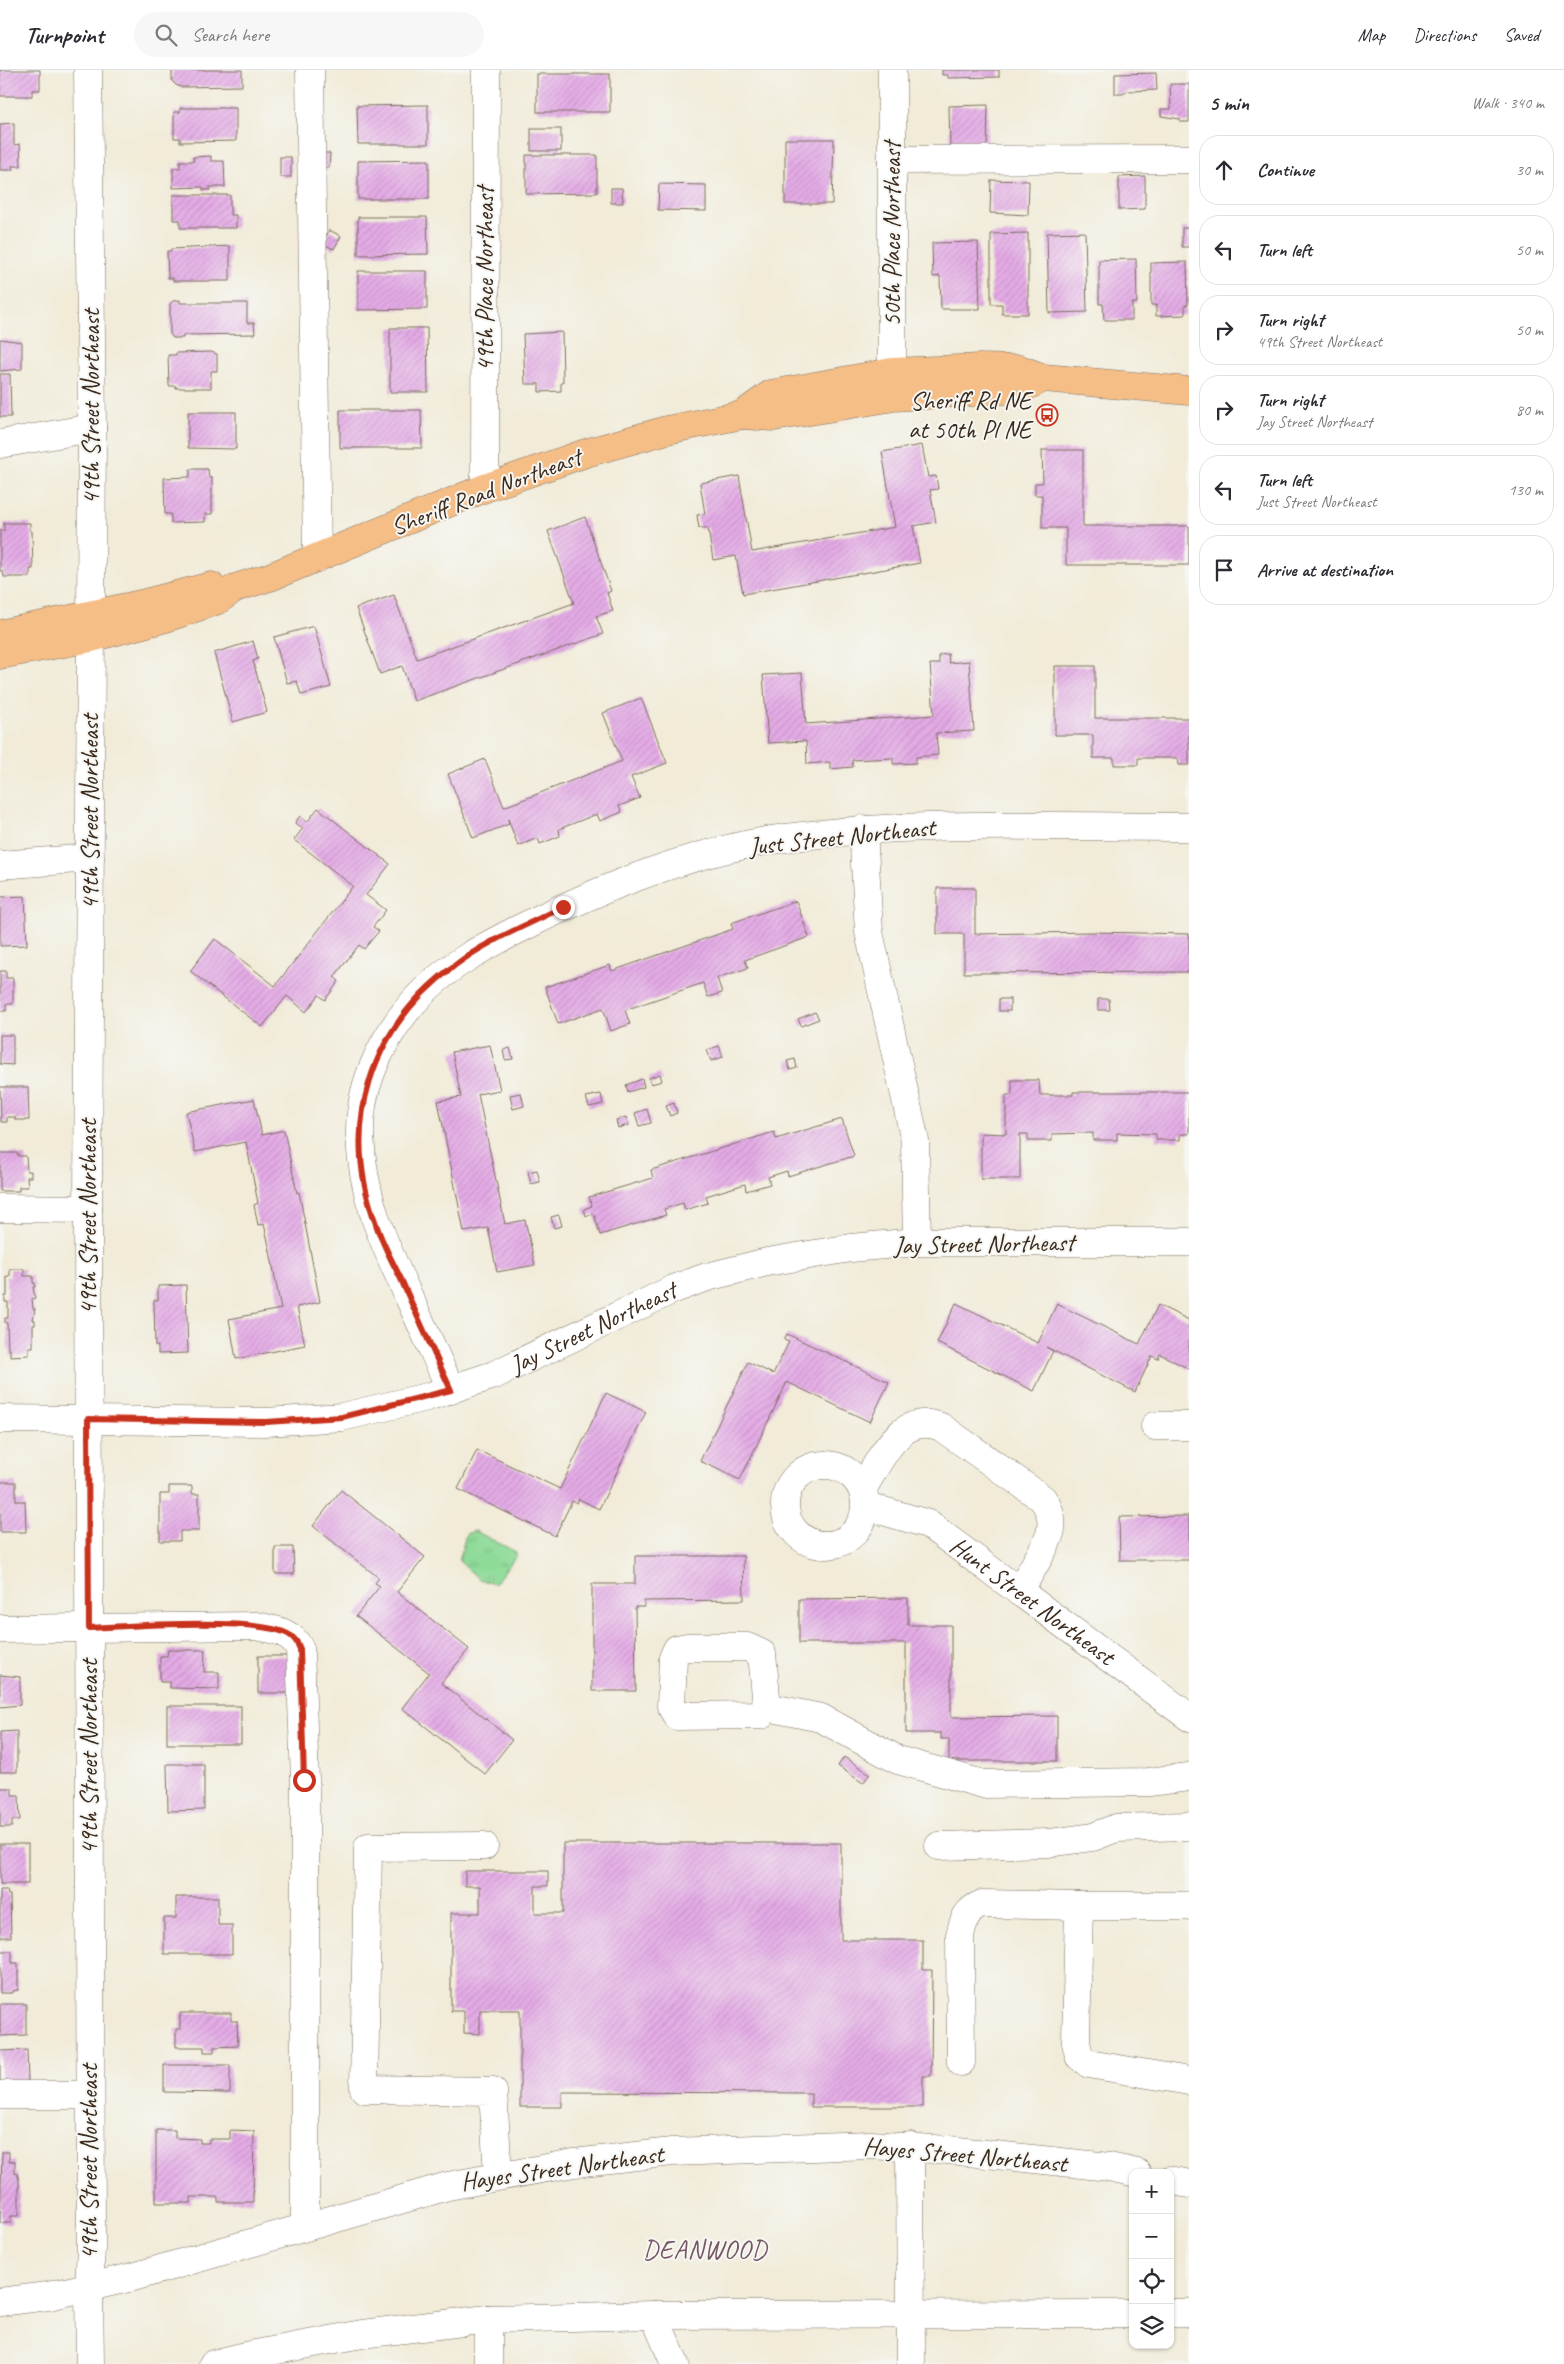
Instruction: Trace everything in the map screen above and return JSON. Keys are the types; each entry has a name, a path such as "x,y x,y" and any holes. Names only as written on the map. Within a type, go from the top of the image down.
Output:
{"main road":[{"name":"Sheriff Road Northeast","path":"0,654 214,585 235,588 270,578 485,488 627,441 667,430 742,415 771,394 893,385 980,368 1020,369 1044,378 1189,390"},
{"name":"Sheriff Road Northeast","path":"0,634 91,626"}],"street":[{"name":"49th Street Northeast","path":"88,70 92,428 88,1209 90,2364"},
{"path":"310,70 317,558"},
{"name":"49th Place Northeast","path":"485,488 486,70"},
{"name":"50th Place Northeast","path":"892,70 893,385"},
{"path":"892,160 1189,159"},
{"path":"0,444 92,428"},
{"name":"Just Street Northeast","path":"451,1390 375,1224 364,1178 360,1132 365,1093 378,1055 398,1021 424,991 472,954 587,897 644,875 727,850 785,838 864,830 943,826 1189,827"},
{"path":"864,830 869,932 916,1140 917,1242"},
{"path":"0,865 90,858"},
{"path":"0,1208 88,1209"},
{"name":"Jay Street Northeast","path":"0,1419 266,1422 342,1417 451,1390 494,1375 640,1303 708,1277 797,1256 851,1248 917,1242 1189,1242"},
{"name":"Hunt Street Northeast","path":"1019,1592 1051,1531 1052,1520 1048,1506 1043,1499 942,1427 929,1422 915,1424 900,1434 889,1446 864,1497 882,1509 928,1524 1019,1592 1189,1717"},
{"path":"1155,1426 1189,1426"},
{"path":"0,1629 256,1626 287,1633 296,1639 300,1649 305,1845 305,2227"},
{"path":"767,1707 820,1718 898,1760 983,1784 1149,1782 1189,1777"},
{"path":"940,1846 1049,1843 1093,1837 1116,1828 1189,1826"},
{"path":"484,1846 368,1847 364,2089 493,2091 498,2176"},
{"path":"961,2062 960,1935 965,1917 971,1908 982,1904 1189,1906"},
{"path":"1078,1906 1076,2042 1079,2056 1089,2064 1189,2081"},
{"path":"0,2095 90,2095"},
{"name":"Hayes Street Northeast","path":"0,2302 48,2296 89,2288 448,2186 574,2163 672,2152 871,2145 910,2146 1109,2167 1129,2171"},
{"path":"910,2146 911,2364"},
{"path":"1174,2181 1189,2184"},
{"path":"1174,2313 1189,2313"},
{"path":"213,2364 245,2356 362,2334 488,2319 654,2314 1129,2314"},
{"path":"654,2314 675,2364"},
{"path":"488,2319 488,2364"}],"green space":[{"path":"475,1531 516,1552 516,1556 494,1584 479,1579 459,1561 466,1534"}],"building":[{"path":"0,70 40,70 40,90 32,90 32,96 0,96"},
{"path":"172,70 242,70 242,86 181,87 172,81"},
{"path":"942,70 999,70 999,77 948,78 948,75 942,75"},
{"path":"1156,73 1157,90 1128,91 1123,94 1115,94 1115,74"},
{"path":"537,74 610,74 610,112 537,112"},
{"path":"1170,84 1189,84 1189,122 1180,122 1180,119 1161,116 1161,109 1171,109"},
{"path":"428,105 428,144 358,144 357,106"},
{"path":"988,105 987,148 950,150 949,106"},
{"path":"180,108 236,108 236,141 180,142 180,138 174,138 174,112 180,112"},
{"path":"14,123 14,145 20,144 21,166 12,166 13,170 0,170 0,124"},
{"path":"531,129 561,129 561,151 531,151"},
{"path":"785,139 834,139 832,204 785,204"},
{"path":"318,153 330,153 329,168 318,167"},
{"path":"526,155 597,155 597,193 526,194"},
{"path":"211,156 211,161 224,161 225,187 210,187 210,190 203,190 203,187 173,188 173,168 180,168 180,161 194,161 193,157"},
{"path":"280,157 291,157 291,177 280,177"},
{"path":"429,160 429,199 358,199 358,161"},
{"path":"1145,176 1145,209 1119,210 1119,177"},
{"path":"991,180 1029,181 1028,215 990,213"},
{"path":"659,184 706,185 706,211 658,210"},
{"path":"611,188 622,188 623,203 611,203"},
{"path":"173,195 230,195 230,215 236,215 236,228 180,228 180,220 173,220"},
{"path":"358,217 427,217 428,254 358,255"},
{"path":"1182,228 1189,228 1189,247 1182,247"},
{"path":"329,230 341,236 334,249 323,244"},
{"path":"1085,232 1087,312 1049,313 1047,233"},
{"path":"1028,233 1028,314 1002,314 1002,304 991,304 991,234"},
{"path":"978,242 980,309 941,309 940,276 933,277 932,243"},
{"path":"230,246 230,281 173,281 173,278 168,278 167,251 171,251 171,249"},
{"path":"1136,259 1137,303 1132,303 1132,320 1104,320 1103,304 1099,304 1099,260"},
{"path":"1187,262 1188,305 1185,305 1185,315 1156,316 1156,305 1151,305 1151,263"},
{"path":"358,271 427,271 427,309 358,310"},
{"path":"180,300 180,303 247,303 247,323 254,323 255,334 183,335 183,338 173,338 170,334 170,304 173,301"},
{"path":"390,328 427,328 428,392 390,392"},
{"path":"562,332 563,382 561,383 561,391 539,392 539,384 525,384 523,334"},
{"path":"0,339 22,342 22,369 0,371"},
{"path":"211,352 217,354 217,371 211,371 211,388 176,388 176,386 169,386 168,355"},
{"path":"0,374 10,374 11,417 0,417"},
{"path":"340,410 421,410 422,448 340,448"},
{"path":"188,412 236,412 236,449 188,448"},
{"path":"922,445 928,477 936,476 938,489 930,490 936,522 913,526 920,563 743,594 736,556 713,560 708,528 699,528 697,515 705,514 700,483 739,476 752,552 895,527 882,452"},
{"path":"1042,450 1083,450 1083,526 1189,526 1189,565 1066,565 1066,528 1042,528 1042,495 1035,495 1035,483 1043,483"},
{"path":"190,469 208,469 209,478 212,478 212,514 205,514 205,522 171,523 171,514 165,514 164,478 190,477"},
{"path":"585,517 611,591 607,593 613,611 596,616 603,634 414,701 402,666 380,674 356,608 394,595 417,659 574,603 548,531"},
{"path":"4,523 30,523 33,569 30,569 30,577 4,577 3,571 0,571 0,531 4,531"},
{"path":"314,626 331,687 301,695 297,681 287,683 274,637"},
{"path":"253,641 258,659 253,661 267,712 233,722 214,653"},
{"path":"948,654 949,663 969,661 974,731 936,733 938,755 916,757 916,763 893,764 893,758 852,760 853,767 830,769 830,762 807,764 806,741 768,743 763,675 802,673 806,724 934,715 930,664 939,664 939,655"},
{"path":"1055,666 1095,666 1095,718 1189,718 1189,765 1179,765 1178,758 1138,758 1138,765 1114,765 1114,758 1093,758 1093,735 1055,735"},
{"path":"641,698 667,763 631,777 640,798 619,806 622,812 600,821 597,814 559,829 560,836 540,844 538,838 518,846 508,819 509,824 473,838 448,774 485,759 504,807 622,761 603,713"},
{"path":"318,808 390,864 366,895 386,910 373,927 379,931 364,949 359,945 334,977 339,981 325,1000 319,995 306,1012 287,996 262,1027 190,971 215,939 275,986 353,886 294,840 303,828 295,823 300,816 307,822"},
{"path":"937,888 975,888 975,934 1091,932 1189,934 1189,972 964,973 964,934 937,934"},
{"path":"25,896 27,945 0,946 0,897"},
{"path":"796,901 809,937 745,960 748,968 717,978 722,993 708,997 703,983 625,1010 630,1024 611,1031 603,1008 558,1024 545,987 610,965 612,971 733,929 731,923"},
{"path":"0,971 6,971 6,978 13,978 13,1004 6,1004 6,1011 0,1011"},
{"path":"999,999 1010,999 1010,1011 999,1011"},
{"path":"1098,999 1109,999 1110,1010 1098,1010"},
{"path":"815,1012 819,1019 801,1026 798,1019"},
{"path":"0,1035 13,1035 13,1065 0,1064"},
{"path":"490,1045 500,1090 478,1094 505,1224 525,1220 535,1265 497,1272 488,1228 464,1232 438,1101 461,1097 452,1052"},
{"path":"719,1046 723,1057 711,1061 707,1050"},
{"path":"510,1048 513,1059 505,1060 503,1050"},
{"path":"795,1059 797,1068 790,1070 787,1061"},
{"path":"660,1074 662,1081 651,1084 649,1078"},
{"path":"642,1079 644,1087 628,1092 626,1085"},
{"path":"1012,1080 1039,1080 1040,1095 1073,1095 1073,1092 1189,1092 1189,1134 1180,1134 1180,1140 1156,1140 1156,1134 1117,1133 1117,1140 1093,1140 1093,1133 1052,1134 1052,1141 1028,1141 1028,1134 1020,1134 1020,1179 981,1179 981,1133 1006,1134 1006,1095 1012,1095"},
{"path":"0,1087 28,1087 29,1120 15,1120 15,1117 7,1117 7,1122 1,1122"},
{"path":"521,1093 524,1106 513,1109 510,1095"},
{"path":"601,1094 603,1104 589,1107 586,1097"},
{"path":"254,1099 262,1135 284,1130 297,1193 299,1192 320,1302 297,1307 305,1345 236,1359 229,1319 281,1309 269,1246 264,1224 258,1225 254,1205 258,1203 246,1142 195,1152 186,1112"},
{"path":"674,1103 677,1113 670,1116 666,1106"},
{"path":"647,1109 651,1123 639,1126 635,1113"},
{"path":"626,1117 629,1125 618,1128 616,1120"},
{"path":"842,1119 854,1156 788,1176 787,1171 768,1177 770,1184 746,1191 745,1184 706,1196 708,1203 685,1210 683,1203 664,1209 666,1215 600,1235 594,1214 586,1216 584,1209 592,1206 589,1197 653,1178 651,1170 774,1132 776,1139"},
{"path":"0,1153 18,1153 18,1156 26,1156 27,1171 31,1171 31,1177 27,1177 28,1187 19,1187 19,1191 0,1191"},
{"path":"537,1170 540,1182 531,1184 528,1172"},
{"path":"559,1215 562,1226 554,1228 551,1217"},
{"path":"10,1269 24,1269 24,1276 33,1276 33,1283 35,1283 35,1287 33,1287 35,1298 32,1299 33,1309 35,1309 33,1320 35,1320 35,1325 33,1325 33,1347 29,1347 29,1355 10,1356 10,1349 8,1349 7,1323 5,1323 5,1318 8,1318 8,1302 5,1302 5,1296 7,1296 7,1277 10,1277"},
{"path":"186,1285 188,1353 158,1354 158,1346 155,1346 154,1300 158,1300 158,1286"},
{"path":"956,1303 1038,1343 1057,1304 1139,1344 1158,1305 1189,1320 1189,1369 1160,1354 1158,1359 1152,1356 1135,1392 1046,1347 1053,1351 1034,1391 937,1343"},
{"path":"787,1334 889,1382 870,1422 787,1382 740,1480 700,1461 748,1362 773,1374 789,1342 784,1340"},
{"path":"606,1393 646,1412 599,1509 579,1499 577,1503 572,1501 555,1536 458,1489 477,1450 560,1489"},
{"path":"0,1482 16,1482 16,1501 25,1501 26,1532 0,1532"},
{"path":"169,1486 192,1486 192,1494 199,1494 199,1531 180,1531 180,1541 160,1541 160,1494 169,1494"},
{"path":"341,1490 425,1557 397,1592 469,1649 441,1683 512,1740 485,1774 402,1708 429,1673 356,1616 380,1586 375,1583 379,1578 313,1526"},
{"path":"1189,1516 1189,1560 1120,1560 1119,1517"},
{"path":"275,1547 293,1547 294,1574 275,1574"},
{"path":"635,1556 743,1556 744,1600 644,1601 644,1607 635,1607 636,1691 592,1691 592,1584 635,1584"},
{"path":"908,1598 908,1625 951,1625 951,1717 1057,1716 1057,1761 949,1761 949,1739 941,1739 941,1733 906,1733 906,1643 799,1643 799,1599"},
{"path":"168,1650 205,1650 204,1672 219,1672 219,1689 170,1688 170,1682 160,1682 160,1656 167,1656"},
{"path":"258,1656 288,1656 288,1693 258,1693"},
{"path":"0,1675 20,1677 20,1705 0,1707"},
{"path":"167,1706 241,1706 241,1744 167,1744"},
{"path":"17,1731 17,1772 0,1772 0,1732"},
{"path":"844,1757 870,1774 863,1783 838,1766"},
{"path":"167,1764 204,1764 204,1810 168,1811"},
{"path":"0,1788 12,1788 12,1795 19,1795 20,1820 12,1820 12,1827 0,1827"},
{"path":"563,1843 841,1843 841,1940 923,1940 923,1970 932,1970 931,2076 923,2076 923,2107 811,2107 811,2093 562,2092 562,2107 520,2107 520,2010 480,2010 480,2034 464,2033 464,2011 451,2011 451,1913 480,1913 480,1886 465,1886 465,1871 548,1871 548,1886 535,1886 535,1913 563,1913"},
{"path":"0,1844 28,1844 28,1884 0,1884"},
{"path":"0,1890 7,1890 8,1895 10,1895 11,1937 0,1937"},
{"path":"176,1897 218,1897 218,1925 232,1925 232,1954 164,1954 164,1918 176,1918"},
{"path":"0,1951 12,1951 12,1963 18,1963 18,1990 12,1991 12,1993 0,1993"},
{"path":"0,2004 26,2004 26,2035 0,2036"},
{"path":"180,2013 231,2013 231,2021 237,2021 238,2046 214,2047 214,2052 204,2052 204,2047 176,2047 176,2029 180,2029"},
{"path":"27,2050 28,2082 0,2083 0,2051"},
{"path":"164,2065 230,2065 230,2093 164,2092"},
{"path":"156,2130 175,2130 175,2138 200,2139 200,2143 209,2143 209,2139 230,2139 230,2130 254,2131 253,2202 218,2202 218,2197 191,2197 191,2203 156,2203"},
{"path":"2,2152 9,2152 9,2162 15,2161 15,2173 17,2173 19,2180 19,2216 11,2216 11,2223 0,2223"}],"place":[{"name":"Sheriff Rd NE at 50th Pl NE","path":"1047,415"}],"district":[{"name":"DEANWOOD","path":"705,2249"}],"route":[{"path":"304,1780 300,1649 296,1639 287,1633 256,1626 89,1628 88,1419 266,1422 342,1417 451,1390 375,1224 364,1178 360,1132 365,1093 378,1055 398,1021 424,991 439,977 472,954 563,907"}]}
